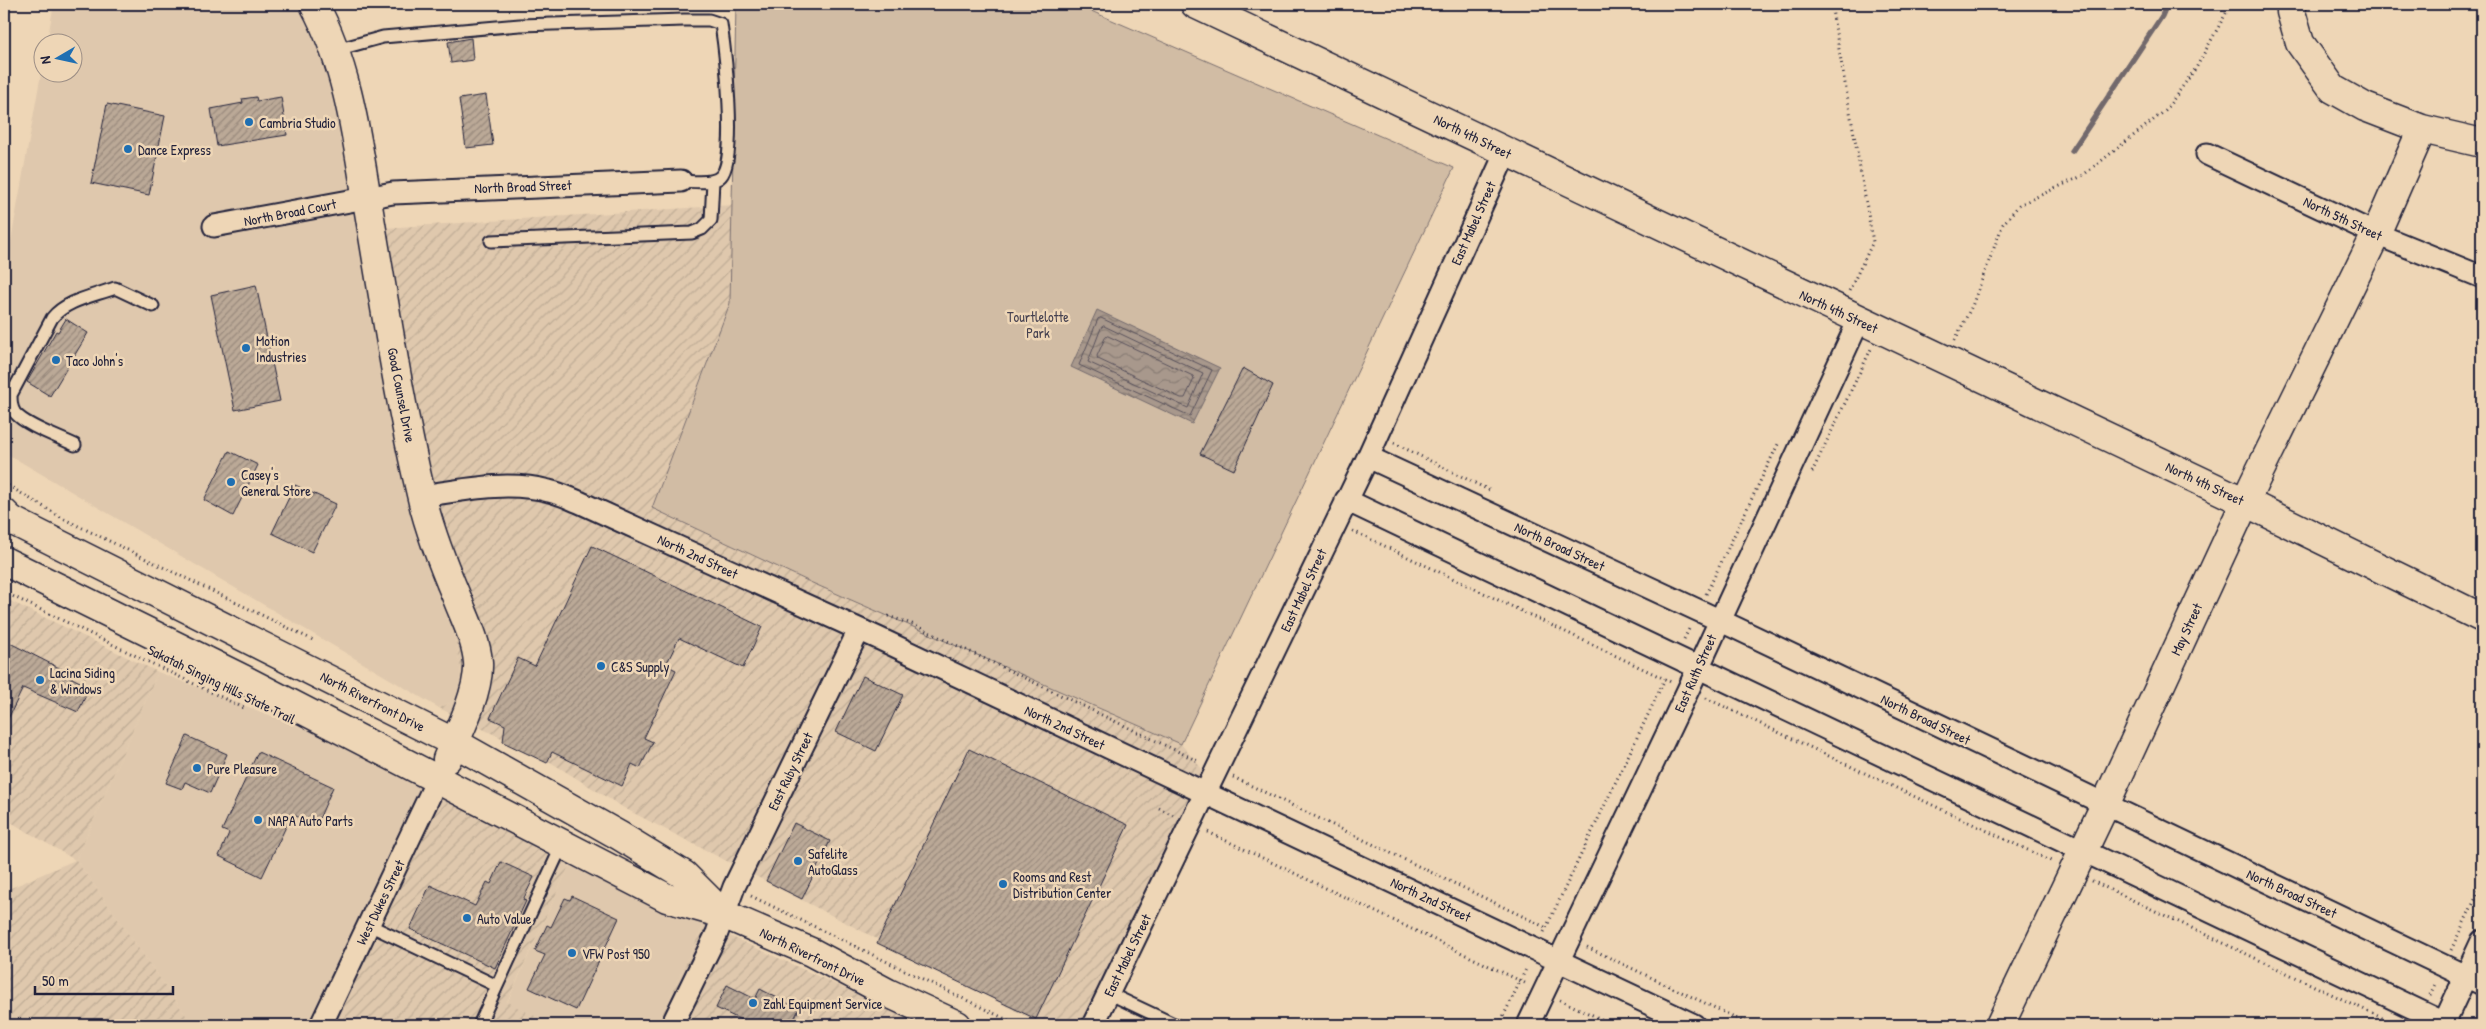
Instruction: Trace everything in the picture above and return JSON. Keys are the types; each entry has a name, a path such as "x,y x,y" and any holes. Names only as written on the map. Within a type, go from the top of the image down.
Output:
{"street":[{"name":"Good Counsel Drive","path":"314,4 336,50 354,119 400,394 421,496 440,558 474,640 478,663 475,686 454,743 438,778"},
{"name":"North 4th Street","path":"1195,4 2245,502 2482,618"},
{"path":"2291,4 2290,12 2300,43 2333,89 2365,107 2422,129 2482,143"},
{"name":"May Street","path":"2000,1025 2105,805 2245,502 2376,234 2422,129"},
{"name":"East Mabel Street","path":"1093,1025 1368,457 1506,152"},
{"name":"North 5th Street","path":"2207,154 2376,234 2482,277"},
{"name":"North Broad Street","path":"367,198 393,192 681,181"},
{"name":"North Broad Court","path":"214,226 367,198"},
{"name":"East Ruth Street","path":"1528,1025 1571,939 1688,690 1859,320"},
{"name":"North Broad Street","path":"1368,457 1719,620 2474,979"},
{"name":"North 2nd Street","path":"421,496 489,486 520,486 550,491 579,502 859,630 1694,1025"},
{"path":"1346,500 1698,668 2077,861 2445,1024 2474,979 2482,941"},
{"name":"North Riverfront Drive","path":"6,517 454,743 620,836 684,875 723,914"},
{"name":"North Riverfront Drive","path":"4,561 243,679 668,898 723,914 811,952 888,993 957,1025"},
{"name":"East Ruby Street","path":"672,1025 859,630"},
{"name":"West Dukes Street","path":"321,1025 438,778"}],"lane":[{"path":"336,50 383,37 520,25 708,20 721,24 728,88 729,154 727,166 721,176 713,180 681,181"},
{"path":"491,241 692,233 702,229 711,220 713,180"},
{"path":"75,445 24,420 15,413 11,405 10,395 52,318 58,310 66,306 115,288 153,306"},
{"path":"479,1025 563,843"},
{"path":"369,925 497,986"},
{"path":"1108,994 1176,1025"}],"path":[{"path":"1831,4 1873,242 1850,290"},
{"path":"1944,360 1972,306 2003,224 2019,205 2082,176 2165,111 2196,68 2231,4"},
{"path":"4,484 64,519 315,641"},
{"path":"1335,523 1688,690 2077,861 2397,1025"},
{"name":"Sakatah Singing Hills State Trail","path":"4,592 252,711"},
{"path":"888,616 912,624 1751,1025"},
{"path":"1158,808 1614,1025"}],"shaded area":[{"path":"54,4 299,4 329,60 435,588 452,622 461,673 460,692 455,701 439,708 4,452 4,280 39,82 82,82 82,32 49,32"},
{"path":"733,205 730,303 653,508 810,582 1181,744 1208,776 1080,1025 1043,1025 624,808 547,760 439,708 455,701 460,692 461,673 452,622 435,588 416,522 370,229"},
{"path":"4,598 158,672 76,860 193,1025 4,1025 4,891 75,860 4,818"},
{"path":"158,672 429,777 314,1025 193,1025 76,860"},
{"path":"429,777 569,866 507,1002 553,1025 314,1025"},
{"path":"569,866 704,924 657,1025 553,1025 507,1003"},
{"path":"704,924 924,1025 657,1025"}],"green space":[{"name":"Tourtlelotte Park","path":"736,4 1075,4 1454,168 1181,744 810,582 652,508 730,303"}],"water":[{"path":"1097,310 1220,368 1192,424 1071,367"}],"building":[{"path":"471,38 473,60 451,63 448,42"},
{"path":"486,95 493,145 466,148 459,99"},
{"name":"Cambria Studio","path":"256,97 257,101 281,97 287,135 217,146 211,109 243,103 242,99"},
{"name":"Dance Express","path":"107,104 165,116 149,195 91,183"},
{"name":"Motion Industries","path":"256,285 280,401 235,410 211,295"},
{"name":"Taco John's","path":"66,319 88,333 50,396 27,382 56,331 58,332"},
{"path":"1243,368 1273,385 1234,470 1200,454"},
{"name":"Casey's General Store","path":"229,451 258,465 233,516 204,500"},
{"name":"Casey's General Store","path":"295,485 336,504 312,552 272,533"},
{"name":"C&S Supply","path":"592,546 762,627 743,668 679,638 666,665 676,670 644,738 653,742 640,768 632,764 622,786 552,752 547,763 503,742 505,725 490,718 518,658 535,666"},
{"name":"Lacina Siding & Windows","path":"4,640 65,671 64,674 90,687 78,712 23,688 4,727"},
{"path":"863,676 903,695 876,751 836,732"},
{"name":"Pure Pleasure","path":"187,736 227,754 210,793 185,782 182,789 166,783"},
{"name":"Rooms and Rest Distribution Center","path":"969,749 1128,825 1036,1019 877,943"},
{"name":"NAPA Auto Parts","path":"258,752 333,787 316,826 292,814 262,877 219,856 229,833 222,830"},
{"name":"Safelite AutoGlass","path":"794,823 830,841 802,899 766,881"},
{"name":"Auto Value","path":"501,862 534,877 523,900 526,901 495,968 410,929 430,885 475,906 487,882 491,884"},
{"name":"VFW Post 950","path":"572,896 619,918 576,1010 529,988 545,955 535,951 547,925 551,927 565,898 570,900"},
{"name":"Zahl Equipment Service","path":"727,985 755,999 760,989 799,1009 791,1025 738,1025 741,1020 716,1008"}],"waterway":[{"path":"2072,151 2162,16 2167,4"}],"place":[{"name":"Cambria Studio","path":"249,122"},
{"name":"Dance Express","path":"128,149"},
{"name":"Motion Industries","path":"246,348"},
{"name":"Taco John's","path":"56,360"},
{"name":"Casey's General Store","path":"231,482"},
{"name":"C&S Supply","path":"601,666"},
{"name":"Lacina Siding & Windows","path":"40,680"},
{"name":"Pure Pleasure","path":"197,768"},
{"name":"NAPA Auto Parts","path":"258,820"},
{"name":"Safelite AutoGlass","path":"798,861"},
{"name":"Rooms and Rest Distribution Center","path":"1003,884"},
{"name":"Auto Value","path":"467,918"},
{"name":"VFW Post 950","path":"572,953"},
{"name":"Zahl Equipment Service","path":"753,1003"}]}
